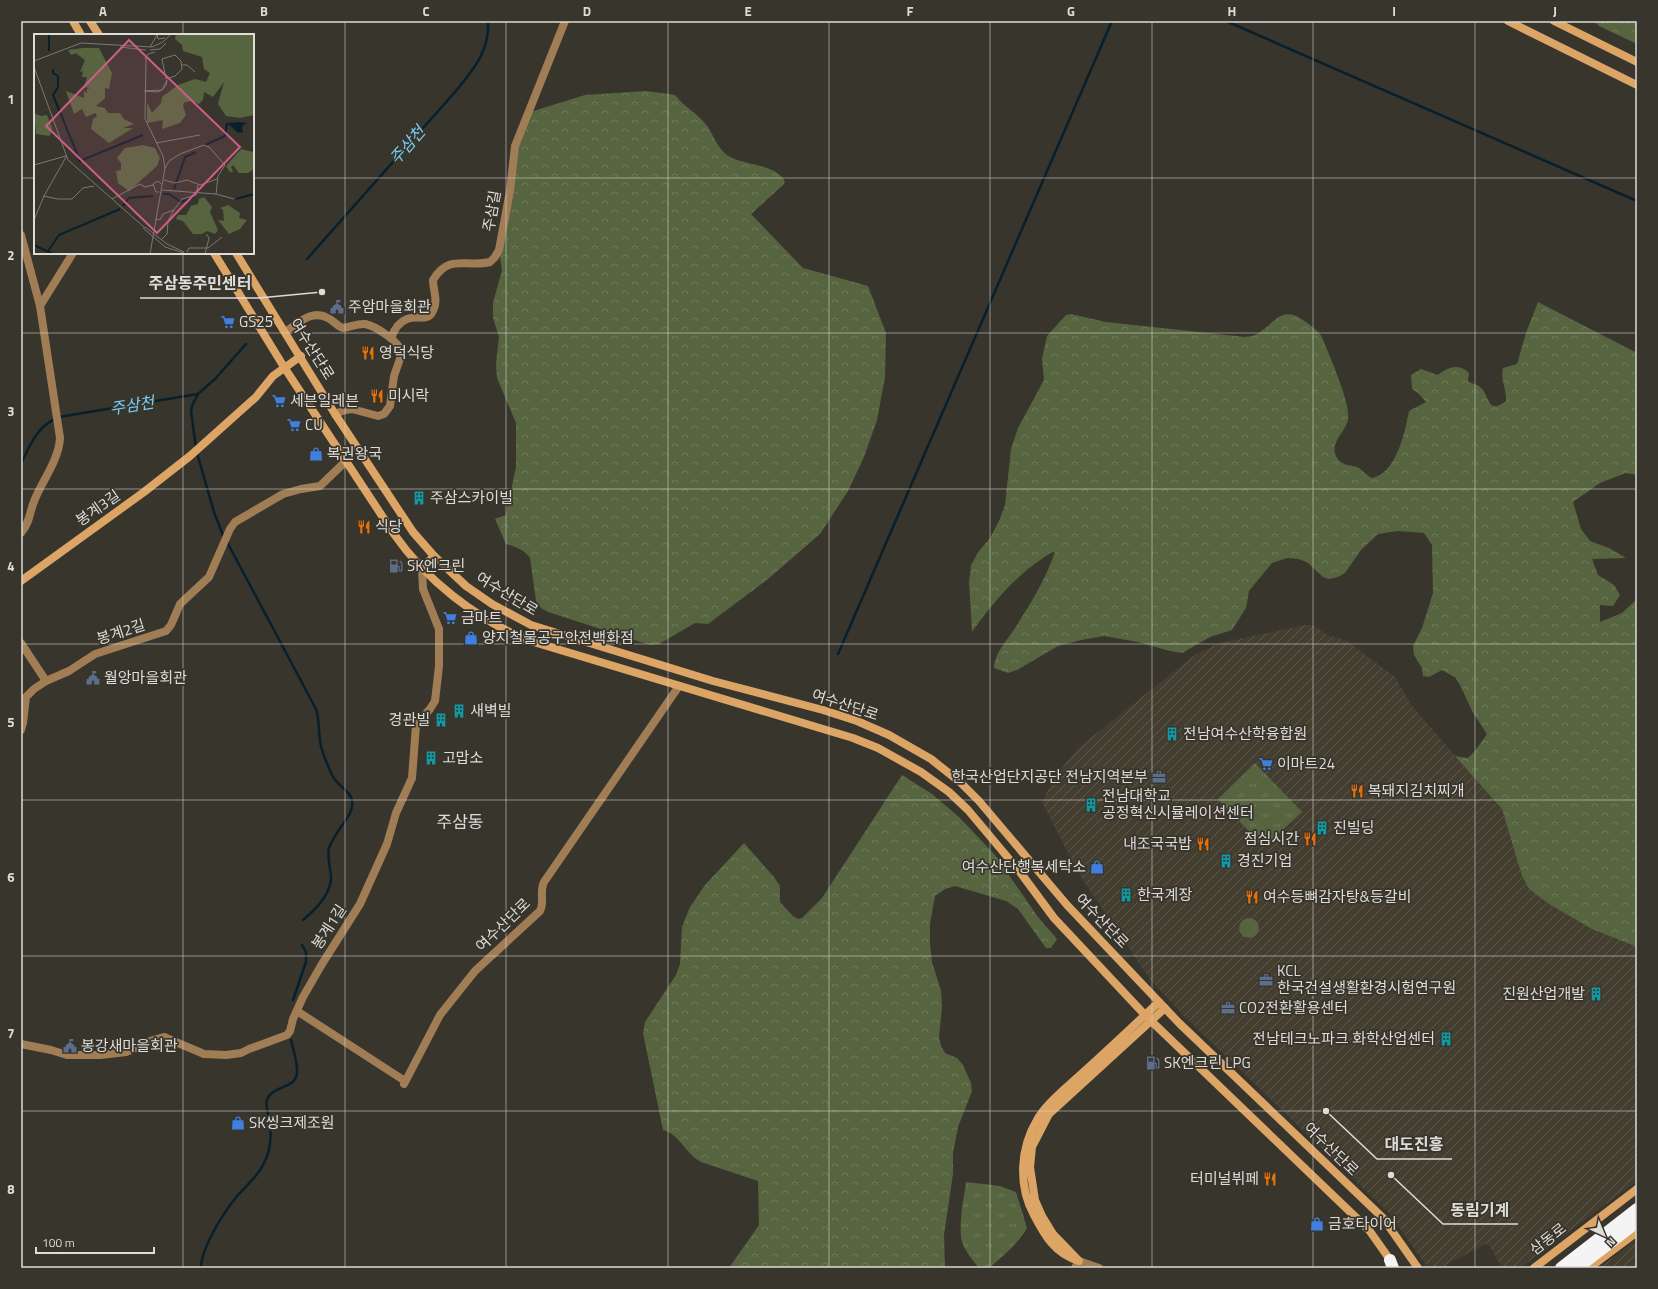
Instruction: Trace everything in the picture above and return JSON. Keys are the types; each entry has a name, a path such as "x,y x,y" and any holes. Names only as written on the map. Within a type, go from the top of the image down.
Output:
{"highway":[{"path":"1561,1268 1637,1209"},
{"path":"1577,1268 1637,1222"}],"street":[{"path":"73,21 80,34"},
{"path":"90,21 97,34"},
{"name":"주삼길","path":"391,338 402,321 411,318 427,318 430,315 436,301 434,280 444,267 453,262 490,262 497,254 510,191 514,146 565,21"},
{"path":"1508,21 1637,85"},
{"path":"1554,21 1637,62"},
{"path":"21,234 40,306 60,442 58,452 33,503 28,524 21,533"},
{"path":"40,306 72,254"},
{"name":"여수산단로","path":"215,254 284,367 400,542 422,568 442,586 470,608 517,636 853,738 878,748 921,772 949,792 968,810 1020,872 1054,918 1148,1018 1369,1230 1393,1265"},
{"name":"여수산단로","path":"237,254 301,356 335,414 413,532 434,556 456,577 476,593 531,625 713,681 823,710 857,721 889,735 931,758 960,782 979,801 1067,905 1178,1023 1383,1218 1418,1268"},
{"path":"285,332 317,314 330,319 341,328 364,324 391,338 401,350 402,353 394,376 389,408 384,414 379,416 352,409 335,414"},
{"path":"284,367 301,356"},
{"name":"봉계3길","path":"21,581 144,492 190,456 256,397 273,376 284,367"},
{"name":"봉계2길","path":"21,730 26,697 46,680 69,671 95,654 166,631 171,625 180,604 209,577 230,529 235,522 278,496 302,488 320,486 346,461"},
{"path":"422,568 434,556"},
{"name":"봉계1길","path":"21,1044 67,1055 100,1055 126,1052 153,1040 164,1037 204,1054 234,1055 241,1054 288,1034 297,1011 322,964 360,904 389,840 396,813 412,778 416,725 435,701 439,662 439,629 438,622 424,594 422,584 422,568"},
{"path":"21,643 46,680"},
{"name":"여수산단로","path":"297,1011 404,1082 440,1015 475,971 540,911 543,906 541,891 544,882 679,686"},
{"path":"1099,1268 1077,1264 1057,1249 1043,1232 1032,1212 1022,1167 1026,1144 1037,1119 1059,1094 1162,1005"},
{"name":"삼동로","path":"1534,1268 1637,1189"},
{"path":"1589,1268 1637,1232"}],"shaded area":[{"path":"1305,625 1314,626 1328,635 1347,641 1396,678 1412,706 1502,809 1522,876 1529,889 1549,904 1592,929 1637,947 1637,1181 1520,1268 1502,1268 1489,1245 1486,1244 1440,1268 1428,1268 1388,1212 1184,1016 1151,981 1078,873 1042,802 1055,777 1078,748 1196,654 1220,643"},
{"path":"1637,1239 1637,1268 1599,1268 1606,1263"}],"green space":[{"path":"1594,21 1637,21 1637,44 1599,26"},
{"path":"646,91 675,95 705,123 720,148 726,154 736,160 776,172 781,176 785,182 783,185 751,214 803,268 868,286 886,333 885,377 877,420 864,457 848,491 820,534 768,579 708,624 695,623 659,644 650,645 548,612 541,608 536,601 530,558 520,549 506,544 495,519 506,515 516,467 516,423 497,378 496,364 499,337 493,318 493,303 502,270 499,250 515,146 527,113 585,95"},
{"path":"1538,302 1637,353 1637,475 1626,473 1600,483 1573,502 1581,529 1590,541 1609,548 1626,558 1592,559 1598,575 1614,585 1620,595 1613,606 1600,605 1600,622 1622,613 1637,599 1637,947 1592,929 1549,904 1529,889 1522,876 1502,809 1455,756 1468,758 1487,734 1472,711 1456,678 1442,670 1429,677 1423,676 1422,668 1414,655 1413,646 1422,628 1433,593 1432,545 1424,533 1398,531 1378,534 1361,550 1345,573 1338,577 1329,579 1323,577 1307,562 1298,559 1287,558 1272,563 1249,591 1246,608 1232,630 1210,637 1182,653 1138,642 1104,636 1058,646 1017,670 1008,673 994,668 997,656 1003,645 1039,589 1055,551 1043,558 1020,576 989,609 972,632 969,582 971,565 979,551 990,538 999,521 1005,505 1011,449 1018,428 1044,380 1042,359 1047,336 1066,315 1071,314 1106,322 1245,337 1257,334 1278,317 1284,315 1289,314 1303,320 1313,327 1322,337 1343,390 1346,402 1348,419 1347,424 1336,442 1335,452 1337,458 1344,464 1359,468 1371,478 1380,475 1393,461 1402,441 1409,411 1426,402 1412,389 1411,375 1421,369 1438,375 1450,368 1461,368 1469,373 1468,381 1480,387 1492,405 1500,405 1506,401 1506,393 1502,377 1503,368 1517,364 1526,333"},
{"path":"1255,763 1302,812 1264,847 1218,799"},
{"path":"902,775 932,794 959,817 995,855 1038,917 1057,939 1051,948 1046,948 1018,909 1006,901 955,886 945,889 935,896 930,924 930,944 932,962 941,991 942,1007 939,1037 941,1046 945,1053 957,1058 963,1065 971,1083 972,1091 958,1127 953,1153 953,1174 944,1235 945,1268 729,1268 759,1225 758,1181 701,1162 674,1136 663,1130 643,1033 645,1022 676,975 680,964 682,927 690,907 705,885 744,843 780,886 780,902 793,916 798,919 802,918 822,898"},
{"path":"1249,918 1256,921 1259,928 1256,935 1249,938 1242,935 1239,928 1242,921"},
{"path":"966,1182 1000,1186 1016,1192 1027,1228 1015,1245 989,1268 979,1268 970,1257 961,1238 961,1223"}],"waterway":[{"name":"주삼천","path":"307,259 468,76 479,60 483,51 488,32 488,21"},
{"path":"838,654 1112,21"},
{"path":"1226,21 1637,201"},
{"name":"주삼천","path":"59,417 198,394 215,379 246,344"},
{"path":"196,448 191,411 198,394"},
{"name":"주삼천","path":"21,464 38,432 55,419"},
{"path":"197,453 214,512 224,538"},
{"path":"227,542 316,709 320,741 326,760 335,780 347,792 352,800 350,813 333,839 328,851 331,876 329,889 322,901 303,920"},
{"path":"293,1000 306,962 306,952 302,945"},
{"path":"201,1268 204,1251 218,1223 234,1200 257,1175 266,1160 271,1136 266,1102 270,1095 293,1082 296,1078 296,1060 291,1040"}],"place":[{"name":"주삼동주민센터","path":"322,292"},
{"name":"주암마을회관","path":"337,307"},
{"name":"GS25","path":"228,322"},
{"name":"영덕식당","path":"368,353"},
{"name":"미시락","path":"377,396"},
{"name":"세븐일레븐","path":"279,401"},
{"name":"CU","path":"294,425"},
{"name":"복권왕국","path":"316,454"},
{"name":"주삼스카이빌","path":"419,498"},
{"name":"식당","path":"364,527"},
{"name":"SK엔크린","path":"396,566"},
{"name":"금마트","path":"450,618"},
{"name":"양지철물공구안전백화점","path":"471,638"},
{"name":"월앙마을회관","path":"93,678"},
{"name":"새벽빌","path":"459,711"},
{"name":"경관빌","path":"441,720"},
{"name":"전남여수산학융합원","path":"1172,734"},
{"name":"고맙소","path":"431,758"},
{"name":"이마트24","path":"1266,764"},
{"name":"한국산업단지공단 전남지역본부","path":"1159,777"},
{"name":"복돼지김치찌개","path":"1357,791"},
{"name":"전남대학교 공정혁신시뮬레이션센터","path":"1091,805"},
{"name":"진빌딩","path":"1322,828"},
{"name":"점심시간","path":"1310,839"},
{"name":"내조국국밥","path":"1203,844"},
{"name":"경진기업","path":"1226,861"},
{"name":"여수산단행복세탁소","path":"1097,867"},
{"name":"한국계장","path":"1126,895"},
{"name":"여수등뼈감자탕&등갈비","path":"1252,897"},
{"name":"KCL 한국건설생활환경시험연구원","path":"1266,980"},
{"name":"진원산업개발","path":"1596,994"},
{"name":"CO2전환활용센터","path":"1228,1008"},
{"name":"전남테크노파크 화학산업센터","path":"1446,1039"},
{"name":"봉강새마을회관","path":"70,1046"},
{"name":"SK엔크린 LPG","path":"1153,1063"},
{"name":"대도진흥","path":"1326,1111"},
{"name":"SK씽크제조원","path":"238,1123"},
{"name":"동림기계","path":"1391,1175"},
{"name":"터미널뷔페","path":"1270,1179"},
{"name":"금호타이어","path":"1317,1224"}],"district":[{"name":"주삼동","path":"460,822"}]}
